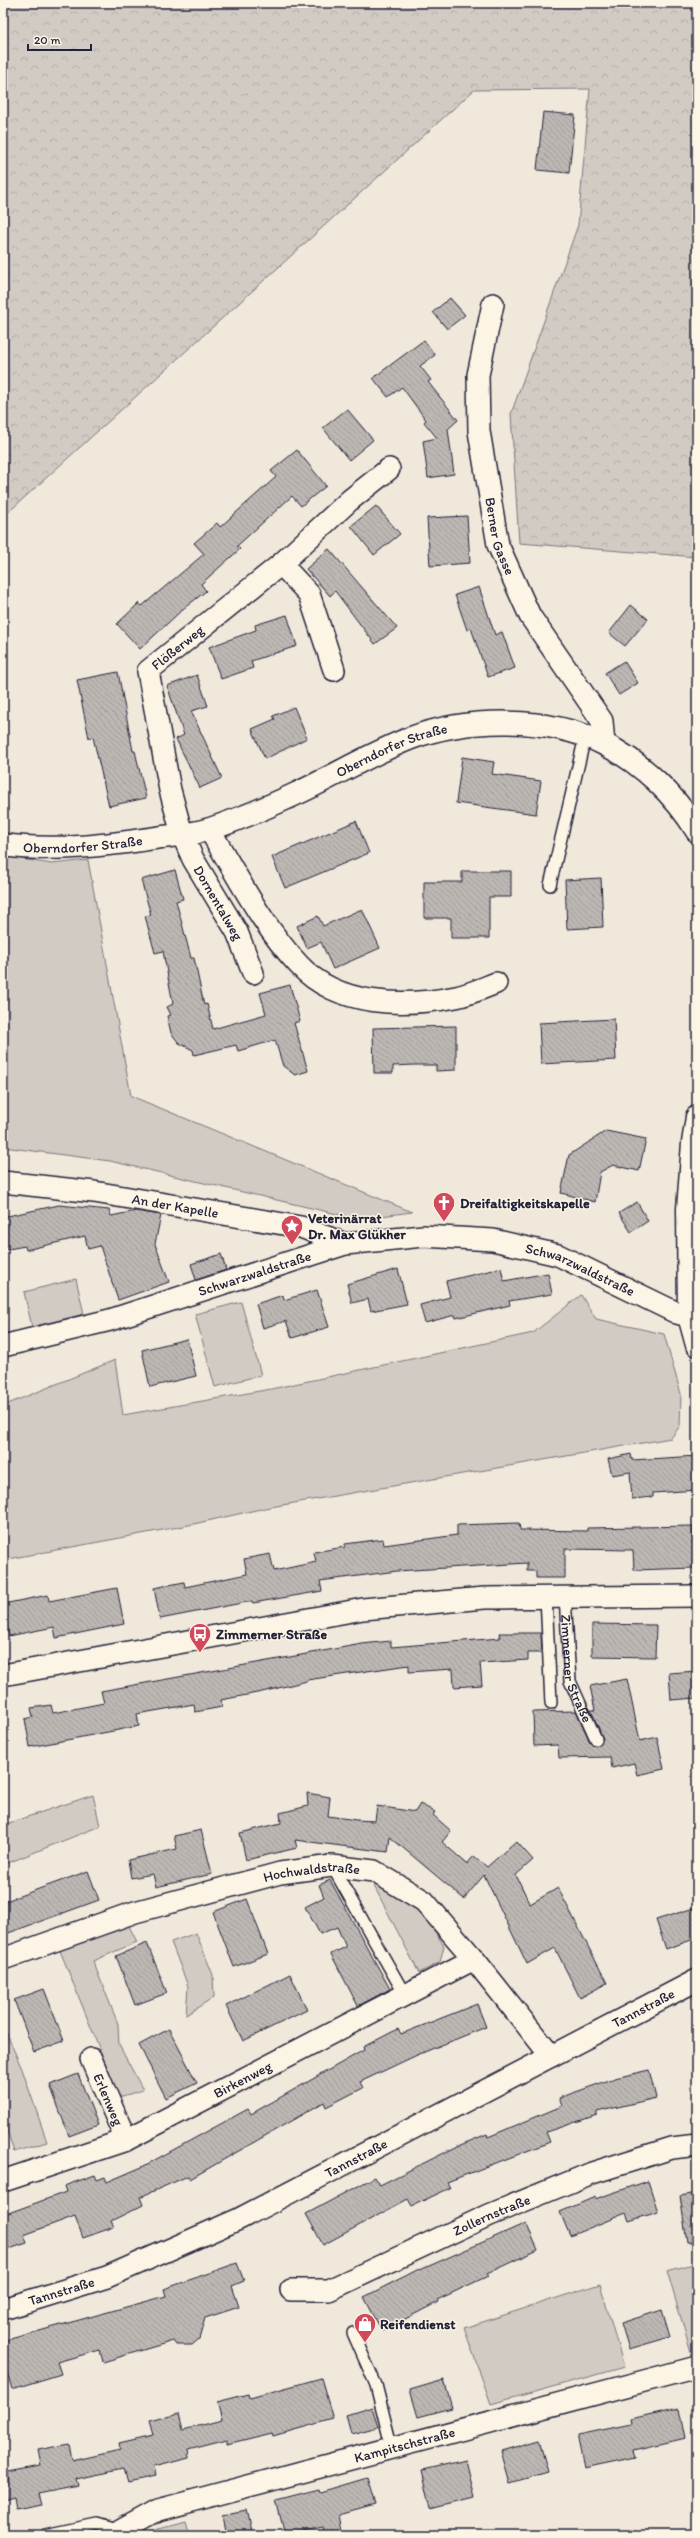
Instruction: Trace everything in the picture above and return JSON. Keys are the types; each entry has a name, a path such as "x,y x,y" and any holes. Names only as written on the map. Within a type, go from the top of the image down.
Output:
{"street":[{"name":"Berner Gasse","path":"494,304 478,375 479,431 498,545 530,616 602,721 594,741"},
{"name":"Flößerweg","path":"182,834 170,790 148,672 281,564 350,500 389,470"},
{"path":"281,564 309,594 334,670"},
{"name":"Oberndorfer Straße","path":"3,845 69,848 130,842 209,829 297,794 412,738 457,724 503,723 548,726 594,741 644,770 685,811 697,831"},
{"path":"209,829 270,929 300,966 325,986 362,1000 407,1001 456,997 496,983"},
{"name":"Dornentalweg","path":"182,834 193,859 237,932 253,973"},
{"path":"697,1117 693,1143 688,1209 693,1316 697,1345"},
{"name":"An der Kapelle","path":"3,1182 94,1192 301,1227 345,1244"},
{"name":"Schwarzwaldstraße","path":"3,1346 110,1320 345,1244 423,1236 493,1240 558,1255 693,1316"},
{"name":"Zimmerner Straße","path":"3,1675 363,1609 471,1598 556,1596 697,1596"},
{"name":"Hochwaldstraße","path":"3,1959 135,1912 280,1873 332,1866 374,1871 424,1901 474,1959 551,2056"},
{"name":"Birkenweg","path":"3,2181 126,2140 474,1959"},
{"name":"Tannstraße","path":"3,2309 107,2277 239,2219 697,1980"},
{"name":"Erlenweg","path":"90,2059 126,2140"},
{"name":"Zollernstraße","path":"290,2290 329,2290 489,2215 585,2176 672,2148 697,2145"},
{"name":"Kampitschstraße","path":"119,2533 158,2510 697,2367"}],"lane":[{"path":"550,885 594,741"},
{"path":"551,1703 556,1596"},
{"name":"Zimmerner Straße","path":"556,1596 570,1681 596,1739"},
{"path":"332,1866 405,1995"},
{"path":"353,2333 376,2385 392,2449"},
{"path":"45,2535 97,2524 119,2533"}],"green space":[{"path":"3,3 697,3 697,557 519,543 511,414 578,225 590,89 474,90 3,517"},
{"path":"3,856 52,864 88,860 131,1096 412,1212 358,1219 110,1161 3,1147"},
{"path":"76,1279 84,1314 32,1327 24,1292"},
{"path":"581,1295 596,1319 664,1334 681,1394 680,1426 671,1438 265,1508 189,1525 3,1560 3,1406 115,1360 123,1415 271,1389 533,1333"},
{"path":"241,1302 261,1375 215,1387 195,1314"},
{"path":"93,1795 100,1826 3,1865 3,1825"},
{"path":"373,1884 405,1898 428,1920 444,1946 440,1962 419,1973"},
{"path":"129,1926 137,1942 93,1961 118,2024 119,2045 143,2090 119,2097 59,1948"},
{"path":"196,1933 213,1975 214,1997 186,2015 188,1986 171,1942"},
{"path":"3,2025 22,2069 47,2142 14,2152 3,2118"},
{"path":"697,2263 697,2350 691,2352 667,2271"},
{"path":"600,2284 624,2367 491,2404 464,2328"},
{"path":"185,2521 189,2535 149,2535 159,2528"}],"building":[{"path":"543,112 575,115 569,173 537,170"},
{"path":"450,298 465,315 447,329 433,312"},
{"path":"424,340 435,355 420,366 431,380 428,382 458,420 448,429 454,474 428,478 423,441 437,438 424,422 426,420 402,387 388,397 373,378"},
{"path":"347,409 373,440 349,460 323,428"},
{"path":"297,450 326,486 301,506 292,496 237,546 240,549 201,584 206,591 183,609 140,649 117,624 139,603 142,606 204,554 194,543 217,523 220,527 276,477 271,471"},
{"path":"376,506 400,534 374,555 351,526"},
{"path":"467,516 470,563 430,566 427,518"},
{"path":"329,549 397,628 375,644 335,591 330,596 306,569"},
{"path":"479,587 495,635 502,632 515,668 488,677 471,628 467,630 455,595"},
{"path":"631,605 648,619 625,646 609,633"},
{"path":"287,615 297,646 251,661 253,668 221,679 209,647 256,630 255,625"},
{"path":"624,661 638,683 619,695 605,673"},
{"path":"118,672 133,751 135,751 146,798 109,806 93,737 89,738 77,680"},
{"path":"197,675 208,706 191,711 222,778 200,788 176,739 184,735 167,686"},
{"path":"294,707 307,738 265,759 252,729 275,719 273,716"},
{"path":"462,757 494,762 492,774 541,781 536,814 456,803"},
{"path":"356,821 369,853 285,888 272,857"},
{"path":"175,870 183,899 176,901 191,958 194,958 204,1005 207,1004 213,1029 266,1014 260,993 290,985 300,1021 294,1023 308,1071 295,1075 283,1066 275,1040 238,1051 236,1045 194,1055 193,1050 179,1043 171,1033 167,1016 171,1015 167,1007 173,1004 163,951 155,953 145,916 151,915 141,880"},
{"path":"462,871 511,871 511,897 489,897 489,938 451,938 451,918 424,918 424,882 462,882"},
{"path":"601,878 603,927 567,929 565,880"},
{"path":"362,909 380,948 333,969 321,942 307,948 297,926 318,916 323,926"},
{"path":"614,1019 616,1060 541,1064 539,1023"},
{"path":"456,1026 456,1070 436,1071 436,1065 414,1065 393,1066 393,1073 374,1073 373,1028"},
{"path":"606,1131 646,1139 639,1171 613,1165 600,1172 595,1202 561,1193 569,1155"},
{"path":"637,1202 648,1221 631,1232 619,1213"},
{"path":"59,1205 109,1210 111,1216 136,1211 161,1215 155,1244 169,1282 118,1300 100,1246 88,1249 85,1236 26,1250 25,1246 3,1250 3,1217"},
{"path":"221,1254 226,1270 196,1280 191,1264"},
{"path":"501,1268 504,1281 548,1273 552,1294 509,1301 510,1305 456,1318 455,1315 425,1323 420,1305 450,1297 446,1281"},
{"path":"398,1269 407,1304 371,1311 368,1299 352,1303 347,1284"},
{"path":"317,1290 329,1327 292,1338 286,1321 263,1328 256,1304 283,1295 284,1300"},
{"path":"187,1339 196,1376 150,1387 142,1350"},
{"path":"631,1454 632,1460 697,1456 697,1490 653,1493 653,1497 632,1499 630,1472 612,1475 608,1459"},
{"path":"519,1523 520,1530 587,1531 587,1528 693,1526 694,1568 634,1570 633,1550 565,1549 565,1578 536,1578 536,1571 527,1571 527,1563 397,1571 320,1581 322,1591 253,1603 252,1601 160,1619 154,1588 184,1582 185,1587 247,1574 244,1559 270,1554 274,1571 316,1562 314,1552 345,1547 345,1544 383,1539 384,1545 457,1535 457,1525"},
{"path":"117,1588 124,1624 56,1638 54,1627 9,1636 3,1604 48,1595 49,1601"},
{"path":"592,1624 656,1625 655,1657 592,1656"},
{"path":"499,1633 541,1633 542,1653 528,1653 528,1660 480,1663 482,1685 454,1687 453,1669 409,1672 409,1665 307,1680 262,1692 221,1700 222,1707 195,1712 194,1704 137,1714 139,1726 30,1747 25,1719 33,1717 31,1708 51,1705 53,1713 104,1703 101,1691 362,1644 391,1641 391,1647 500,1638"},
{"path":"697,1671 697,1698 671,1700 669,1673"},
{"path":"627,1679 640,1741 657,1737 664,1769 637,1775 634,1763 612,1768 610,1757 559,1758 558,1745 534,1746 533,1712 576,1711 590,1742 595,1746 599,1745 603,1739 591,1710 595,1710 590,1686"},
{"path":"307,1793 330,1797 328,1816 356,1820 375,1821 377,1806 415,1812 420,1804 435,1812 433,1815 451,1831 442,1842 467,1864 474,1856 487,1867 516,1841 533,1860 516,1875 530,1904 558,1888 607,1983 580,1998 555,1948 527,1964 484,1875 464,1899 390,1837 388,1852 295,1840 297,1848 246,1860 240,1833 281,1823 280,1813 308,1806"},
{"path":"201,1830 212,1874 156,1887 153,1874 131,1878 128,1860 177,1849 174,1836"},
{"path":"88,1871 99,1900 3,1935 3,1902"},
{"path":"330,1880 390,1989 358,2006 331,1954 346,1947 337,1927 320,1934 305,1907 324,1897 319,1885"},
{"path":"247,1899 268,1954 234,1967 213,1912"},
{"path":"697,1907 697,1938 666,1949 656,1920"},
{"path":"147,1943 167,1993 135,2005 116,1956"},
{"path":"290,1974 307,2010 243,2041 226,2006"},
{"path":"44,1989 64,2041 34,2052 14,2000"},
{"path":"477,2004 486,2027 417,2055 360,2082 363,2088 326,2107 324,2102 190,2179 188,2176 140,2197 143,2205 111,2221 114,2227 83,2238 75,2216 24,2235 27,2243 3,2251 3,2215 66,2192 64,2186 95,2175 97,2180 105,2177 107,2182 142,2167 248,2109 251,2114 364,2050 363,2047 398,2029 401,2034"},
{"path":"169,2029 197,2083 166,2098 139,2045"},
{"path":"649,2070 656,2098 597,2112 597,2115 546,2132 550,2142 447,2182 450,2188 412,2206 408,2199 323,2245 306,2214 375,2177 380,2185 458,2146 487,2134 488,2137 562,2106 559,2098 615,2078"},
{"path":"78,2074 98,2125 69,2136 50,2085"},
{"path":"648,2181 658,2212 629,2221 626,2213 570,2236 560,2212 595,2197 595,2199"},
{"path":"697,2193 697,2242 687,2242 680,2196"},
{"path":"526,2223 538,2250 487,2274 488,2276 437,2300 438,2302 382,2331 364,2297 419,2269 420,2270"},
{"path":"237,2263 244,2281 232,2286 239,2307 205,2318 199,2339 192,2345 176,2345 173,2341 103,2362 100,2350 57,2362 61,2374 12,2389 3,2360 3,2341 166,2296 164,2289"},
{"path":"662,2310 670,2337 629,2349 621,2323"},
{"path":"321,2378 333,2419 273,2436 272,2433 227,2444 227,2439 188,2449 189,2458 153,2467 155,2476 128,2482 124,2469 76,2479 78,2486 38,2494 41,2505 16,2510 14,2498 3,2501 3,2481 9,2479 8,2471 41,2465 38,2450 69,2444 72,2461 120,2450 119,2443 153,2435 149,2421 179,2414 183,2430 222,2420 217,2402 248,2394 249,2398"},
{"path":"444,2380 452,2408 418,2417 410,2390"},
{"path":"372,2407 378,2427 351,2434 346,2415"},
{"path":"680,2408 686,2438 634,2450 636,2457 584,2468 577,2435 630,2424 629,2419"},
{"path":"539,2440 548,2472 510,2483 501,2451"},
{"path":"466,2460 475,2497 431,2508 422,2470"},
{"path":"367,2478 375,2505 339,2515 343,2535 325,2535 323,2527 285,2535 276,2500 319,2489 320,2492"},
{"path":"246,2510 252,2535 227,2535 223,2515"}],"place":[{"name":"Dreifaltigkeitskapelle","path":"444,1222"},
{"name":"Veterinärrat Dr. Max Glükher","path":"292,1246"},
{"name":"Zimmerner Straße","path":"200,1654"},
{"name":"Reifendienst","path":"365,2344"}]}
